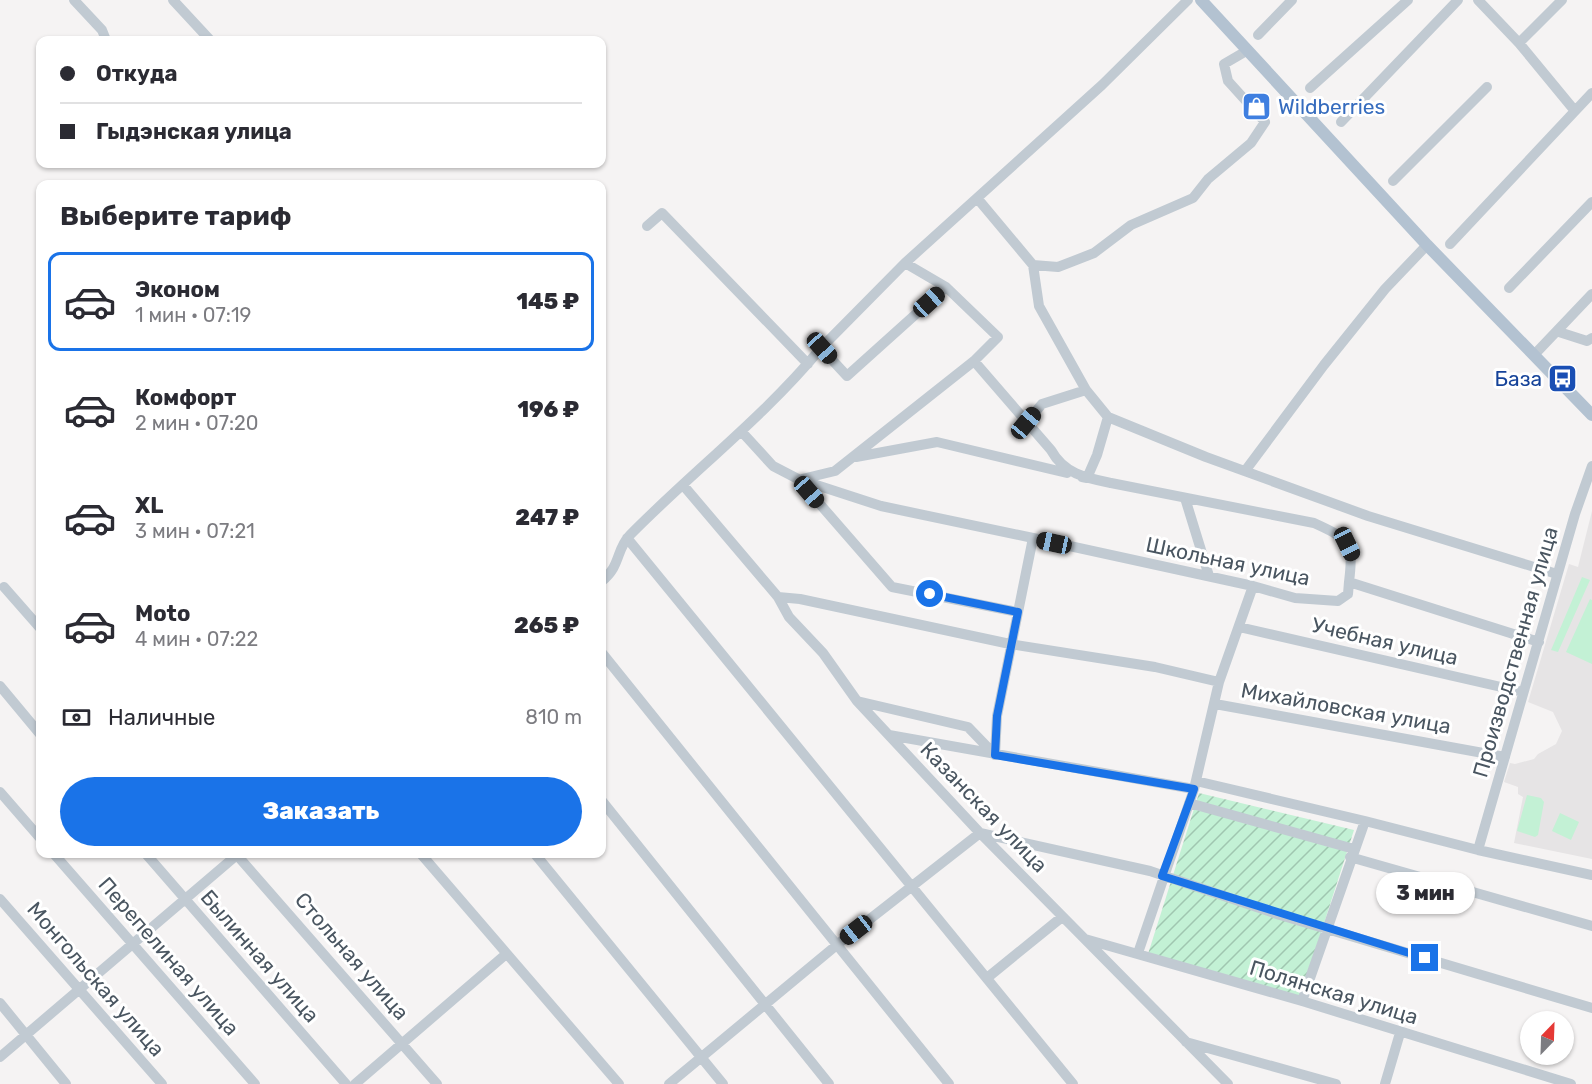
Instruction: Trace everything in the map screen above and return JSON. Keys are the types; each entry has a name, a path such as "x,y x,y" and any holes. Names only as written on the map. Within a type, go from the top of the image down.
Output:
{"main road":[{"path":"1201,0 1427,245 1592,415"}],"street":[{"path":"74,0 102,30 104,36"},
{"path":"173,0 206,36"},
{"path":"606,578 613,572 627,538 741,431 904,263 1102,85 1188,0"},
{"path":"1258,35 1292,0"},
{"path":"1310,88 1408,0"},
{"path":"1341,122 1458,0"},
{"path":"1478,0 1519,43 1575,111"},
{"path":"1519,43 1562,0"},
{"path":"1033,265 1058,267 1094,253 1131,225 1193,198 1208,179 1251,143 1265,122 1228,81 1224,64 1248,50"},
{"path":"1393,181 1487,87"},
{"path":"1450,244 1592,93"},
{"path":"976,198 1033,265 1039,306 1086,390 1108,417 1368,516 1557,574"},
{"path":"1509,288 1592,202"},
{"path":"647,226 662,213 808,364"},
{"path":"1245,471 1330,357 1385,289 1427,245"},
{"path":"798,479 835,471 974,361 998,337 946,287 904,263"},
{"path":"822,348 847,376 946,287"},
{"path":"1534,355 1559,332 1569,315 1592,294"},
{"path":"1559,332 1587,341 1592,338"},
{"path":"974,361 1052,450 1060,465 1087,478"},
{"path":"1026,423 1042,404 1086,390"},
{"path":"1087,478 1097,455 1108,417"},
{"path":"741,431 772,466 798,479 892,587 1018,612"},
{"path":"853,458 937,442 1087,478 1314,523 1338,533 1352,556 1349,582 1539,642"},
{"name":"Производственная улица","path":"1478,850 1557,574 1592,466"},
{"name":"Школьная улица","path":"798,479 881,506 1209,576 1294,598 1338,601 1348,594 1349,582"},
{"name":"Казанская улица","path":"683,485 778,597 789,616 823,653 857,701 1062,917 1228,1084"},
{"path":"1185,498 1209,576"},
{"path":"627,538 1073,1084"},
{"path":"995,755 997,716 1033,538"},
{"path":"1138,953 1162,876 1195,785 1219,682 1252,586"},
{"path":"4,587 36,623"},
{"name":"Михайловская улица","path":"778,597 800,599 1010,644 1155,667 1219,682"},
{"name":"Учебная улица","path":"1239,627 1523,692"},
{"path":"606,658 949,1084"},
{"path":"0,686 36,729"},
{"name":"Казанская улица","path":"857,701 968,727 995,755"},
{"name":"Михайловская улица","path":"1215,704 1506,757"},
{"path":"889,735 995,755 1195,785 1365,821 1478,850 1592,875"},
{"path":"0,792 36,833"},
{"path":"1189,802 1592,926"},
{"path":"606,806 829,1084"},
{"path":"1302,1001 1365,821"},
{"path":"669,1084 838,944 981,833 1162,876 1592,1008"},
{"name":"Перепелиная улица","path":"58,858 255,1084"},
{"name":"Былинная улица","path":"149,858 346,1084"},
{"path":"0,1057 232,858"},
{"name":"Стольная улица","path":"240,858 437,1084"},
{"path":"424,858 505,955 619,1084"},
{"path":"538,858 723,1084"},
{"name":"Монгольская улица","path":"0,899 162,1084"},
{"path":"987,978 1062,917"},
{"name":"Полянская улица","path":"1085,939 1302,1001 1571,1084"},
{"path":"355,1084 505,955"},
{"path":"0,1003 66,1084"},
{"path":"1385,1084 1400,1033"},
{"path":"1185,1041 1336,1084"}],"shaded area":[{"path":"1592,511 1592,859 1514,843 1523,797 1518,794 1518,787 1504,782 1510,763 1515,764 1534,759 1538,754 1556,744 1562,731 1553,712 1528,702 1569,564 1578,567"}],"green space":[{"path":"1582,577 1590,580 1558,652 1551,650"},
{"path":"1590,599 1592,600 1592,664 1566,652"},
{"path":"1199,793 1354,830 1300,998 1148,954"},
{"path":"1527,795 1541,798 1544,802 1538,835 1535,837 1517,831"},
{"path":"1560,813 1579,822 1571,840 1552,831"}],"place":[{"name":"Wildberries","path":"1257,106"},
{"name":"База","path":"1563,378"}],"route":[{"path":"930,594 1018,612 997,716 995,755 1194,789 1162,876 1280,915 1328,927 1425,958"}]}
